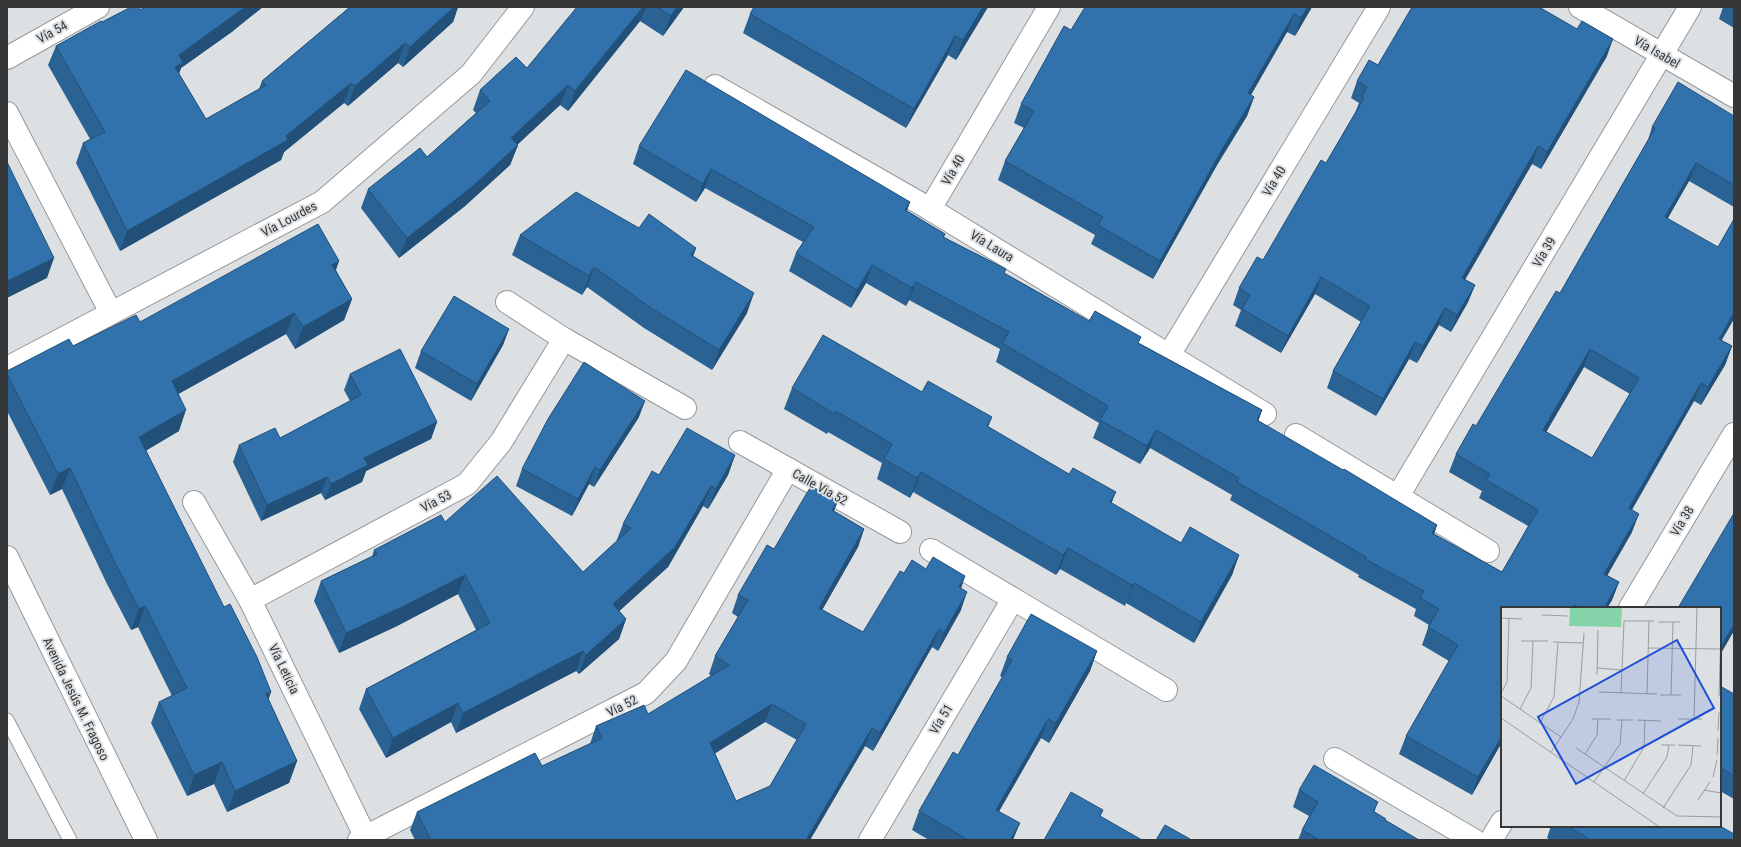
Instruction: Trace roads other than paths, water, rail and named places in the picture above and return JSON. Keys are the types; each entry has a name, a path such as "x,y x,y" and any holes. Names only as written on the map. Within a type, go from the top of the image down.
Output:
{"street":[{"name":"Vía 54","path":"7,58 98,7"},
{"name":"Vía Lourdes","path":"7,368 322,202 471,74 523,7"},
{"name":"Vía 40","path":"930,209 1049,7"},
{"name":"Vía 40","path":"1169,355 1379,7"},
{"name":"Vía Isabel","path":"1580,7 1734,96"},
{"name":"Vía 39","path":"1398,496 1690,7"},
{"name":"Vía Laura","path":"715,86 930,209 1265,414"},
{"path":"7,113 111,313"},
{"path":"507,302 564,338 685,408"},
{"name":"Vía 53","path":"250,600 467,484 501,442 564,338"},
{"name":"Vía 38","path":"1631,607 1734,434"},
{"path":"1296,435 1488,551"},
{"name":"Calle Via 52","path":"740,442 900,532"},
{"name":"Vía 52","path":"364,839 646,693 676,661 788,469"},
{"name":"Vía Leticia","path":"194,502 250,600 364,839"},
{"path":"931,550 1166,690"},
{"name":"Avenida Jesús M. Fragoso","path":"7,557 146,840"},
{"name":"Vía 51","path":"870,840 1013,599"},
{"path":"1335,759 1474,840"},
{"path":"1491,840 1501,824"}],"lane":[{"path":"7,720 70,840"}]}
